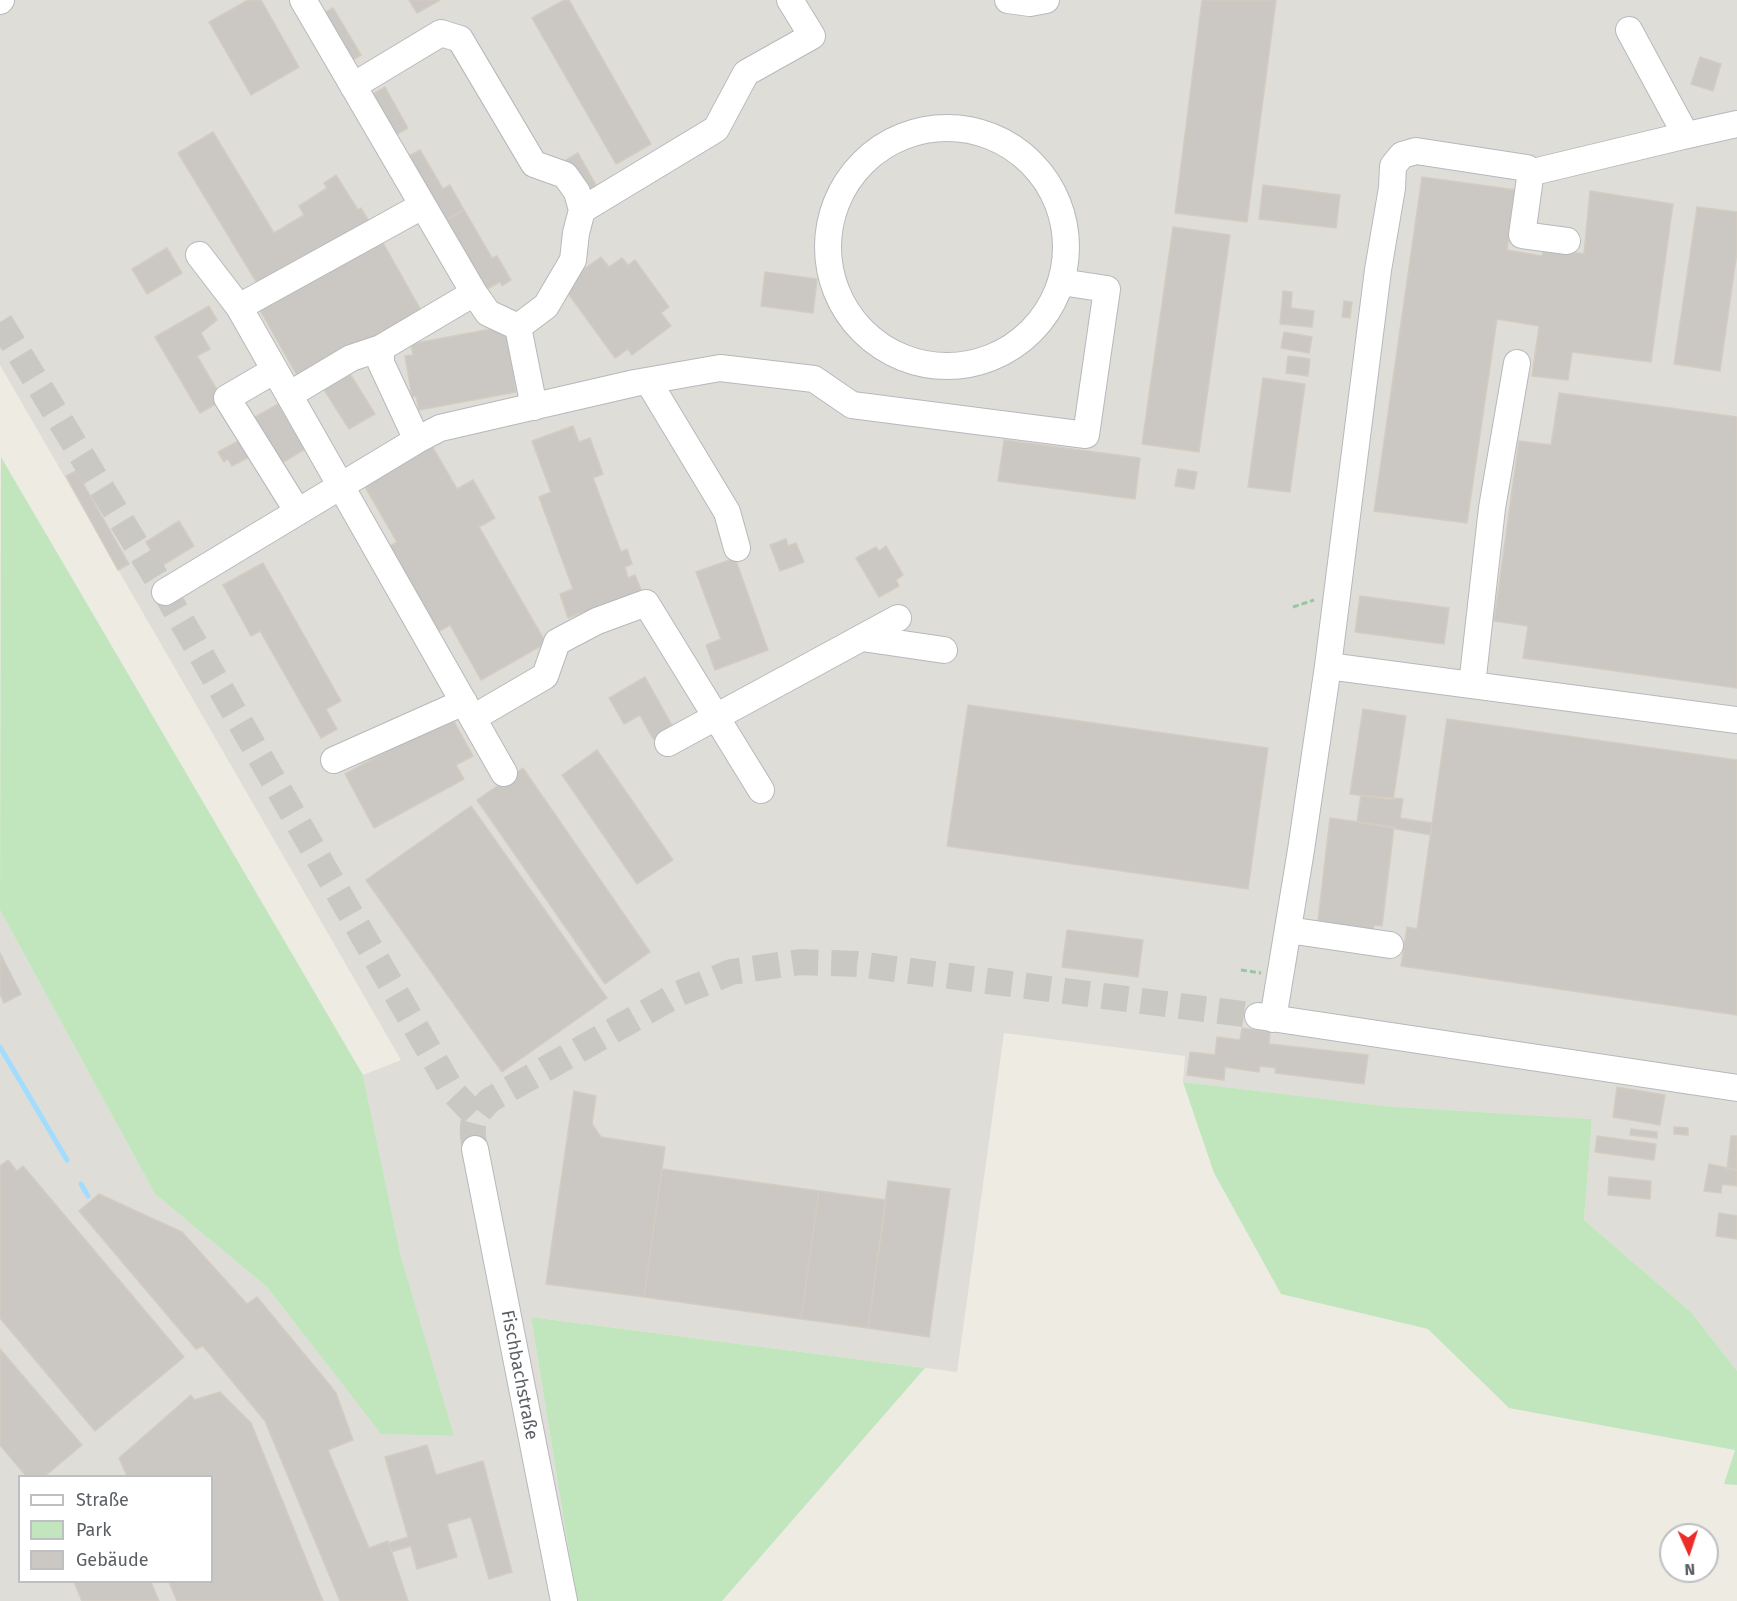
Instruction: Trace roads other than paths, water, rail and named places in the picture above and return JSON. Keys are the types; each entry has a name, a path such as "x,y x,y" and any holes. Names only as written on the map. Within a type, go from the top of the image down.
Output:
{"street":[{"path":"303,0 474,293 488,313 518,327"},
{"path":"582,210 716,129 746,73 812,36 790,0"},
{"path":"1008,0 1030,3 1046,0"},
{"path":"1629,30 1681,126 1683,136"},
{"path":"353,86 441,33 460,39 534,164 565,175 577,192 582,210 576,233 573,260 546,306 518,327"},
{"path":"1529,173 1737,124"},
{"path":"938,128 955,128 990,136 1006,143 1034,165 1054,195 1061,212 1066,247 1061,282 1046,314 1035,328 999,354 974,363 956,366 920,363 903,358 866,334 839,299 828,265 827,247 832,212 839,195 859,166 872,154 903,136 938,128"},
{"path":"1567,241 1522,235 1530,178 1527,168 1416,151 1402,155 1393,166 1392,188 1378,270 1328,666 1288,930 1265,1018 1737,1088"},
{"path":"239,307 422,206"},
{"path":"199,255 239,307 504,773"},
{"path":"165,592 440,428 648,381 720,368 814,379 852,405 1086,435 1107,289 1061,282"},
{"path":"289,395 351,358 381,348 474,293"},
{"path":"518,327 534,407"},
{"path":"381,348 381,363 417,440"},
{"path":"1472,685 1492,508 1518,363"},
{"path":"274,370 227,398 298,512"},
{"path":"648,381 727,512 737,548"},
{"path":"334,760 468,710 545,676 557,642 597,621 646,603 761,790"},
{"path":"668,743 898,618"},
{"path":"862,638 944,650"},
{"path":"1328,666 1737,720"},
{"path":"1288,930 1390,945"},
{"name":"Fischbachstraße","path":"475,1149 564,1601"}],"waterway":[{"path":"0,1047 67,1160"},
{"path":"81,1184 88,1196"}],"tunnel":[{"path":"0,322 165,592 453,1092 475,1115"},
{"path":"475,1149 474,1122 479,1112 490,1100 678,994 731,972 800,962 857,964 1258,1016"}]}
